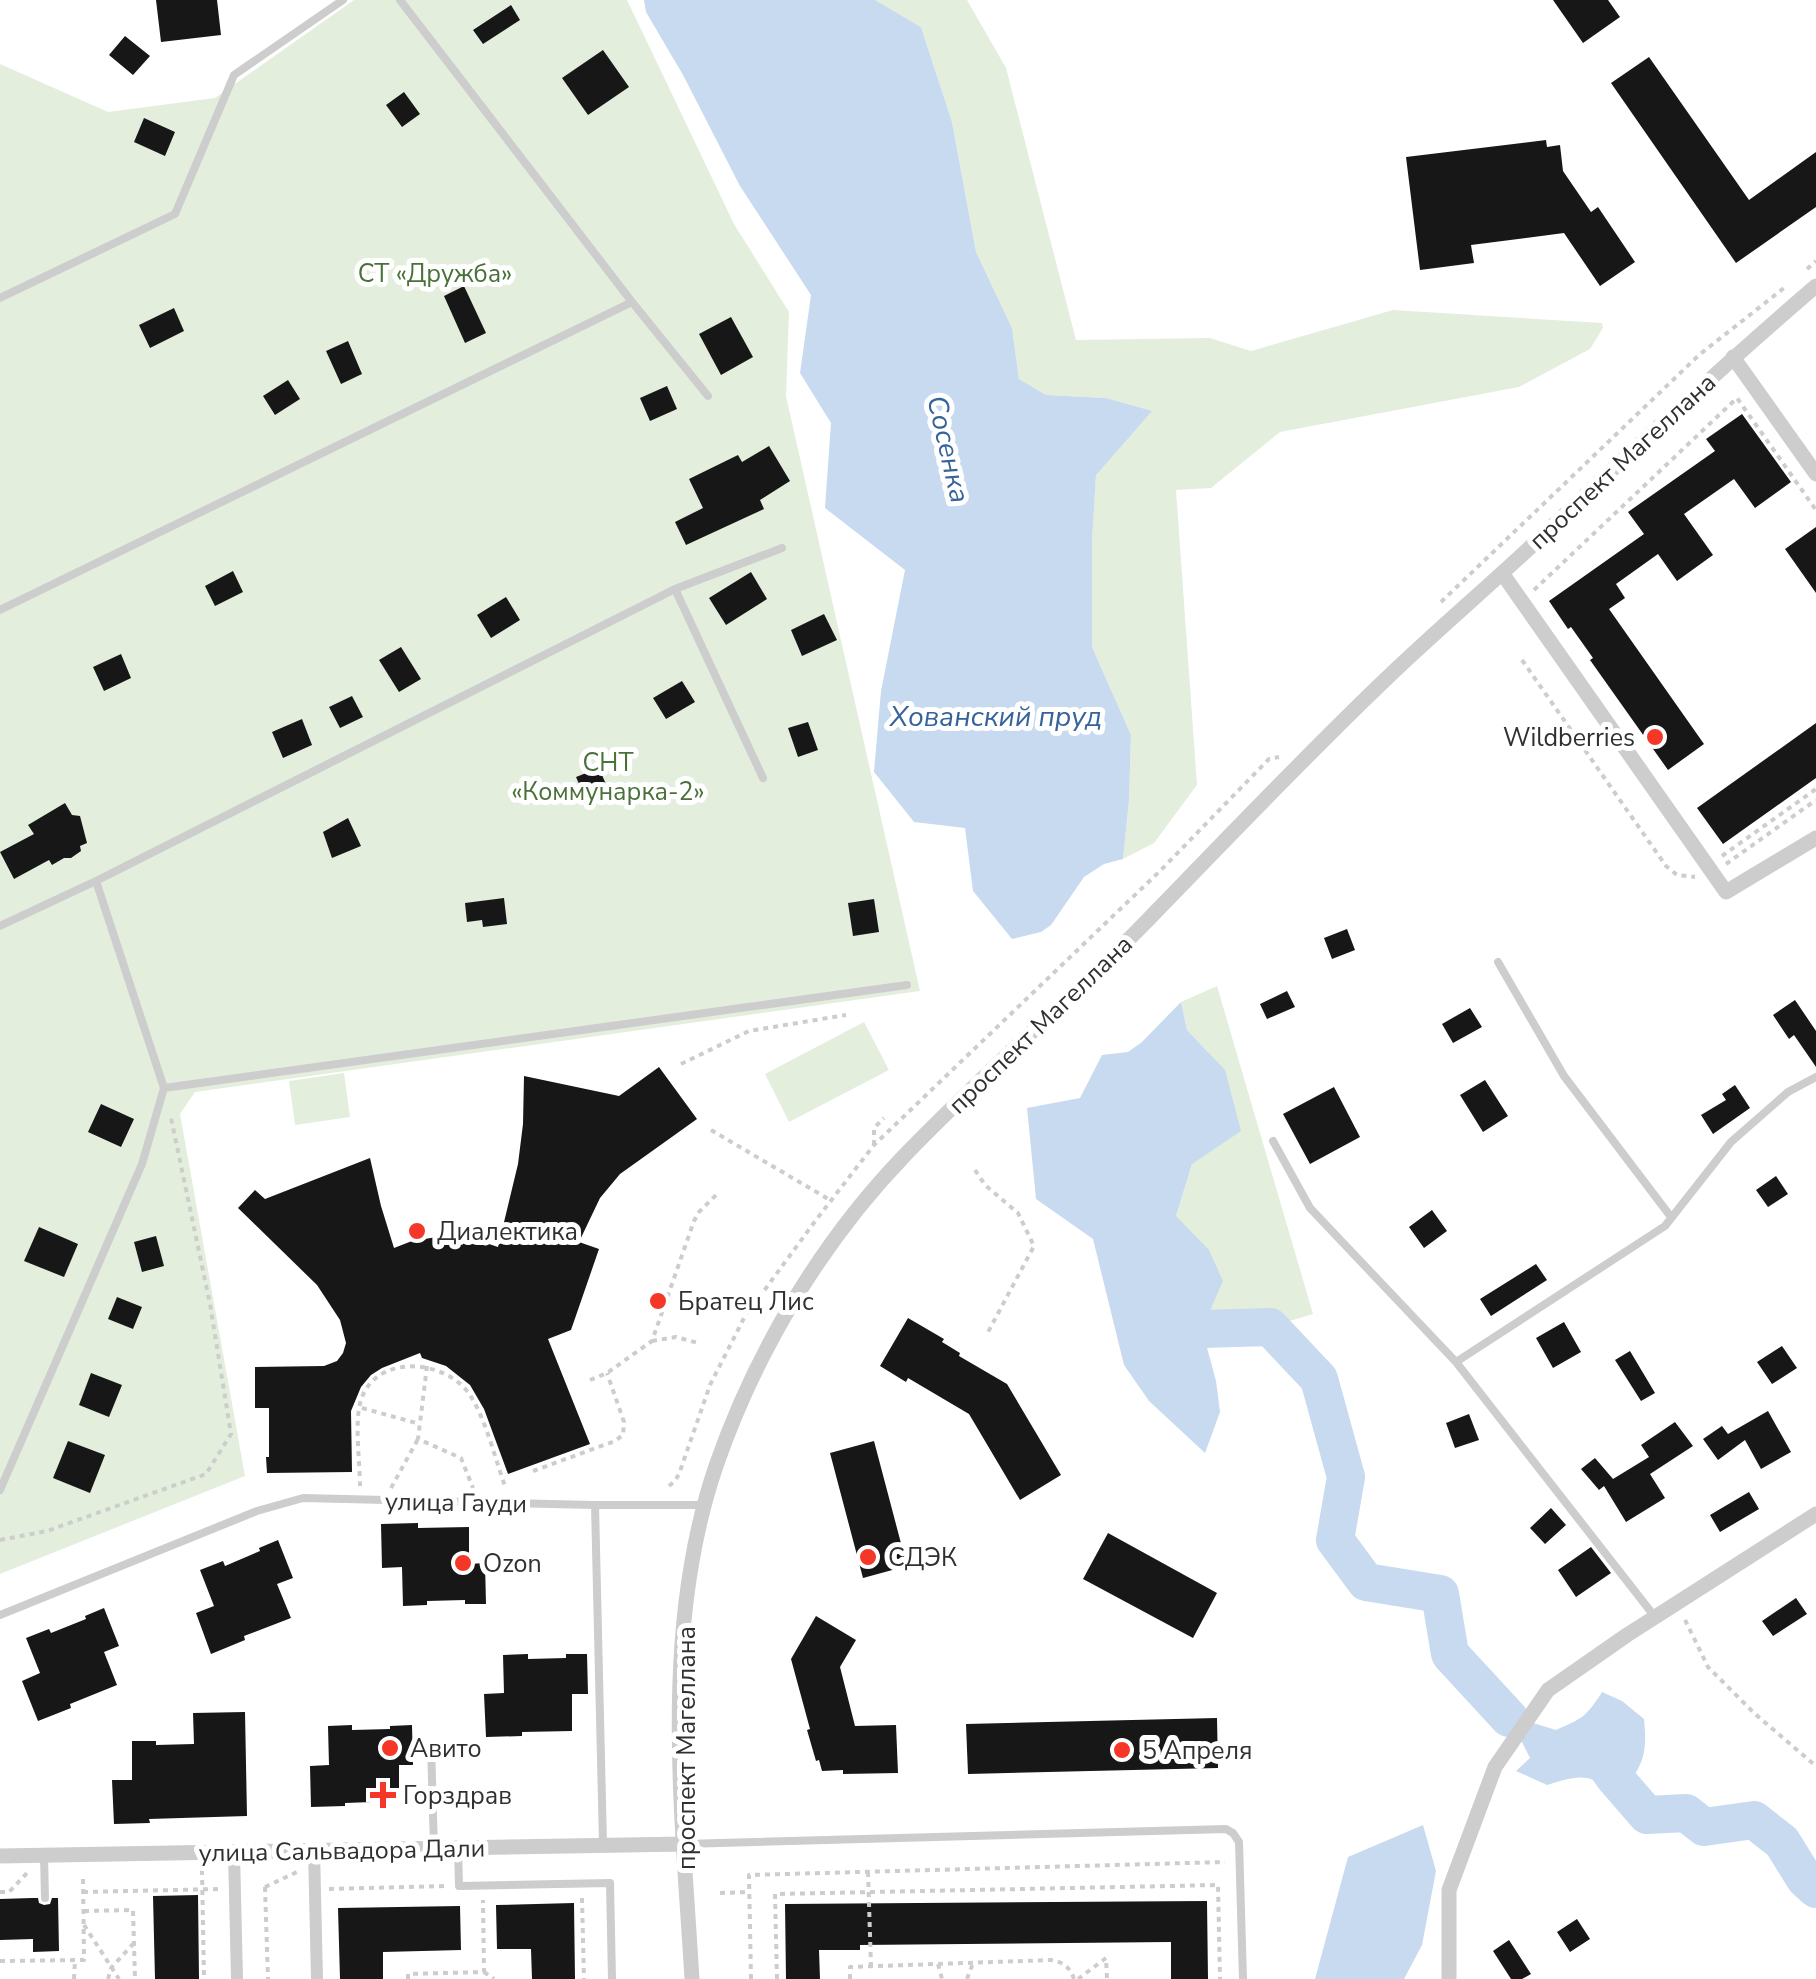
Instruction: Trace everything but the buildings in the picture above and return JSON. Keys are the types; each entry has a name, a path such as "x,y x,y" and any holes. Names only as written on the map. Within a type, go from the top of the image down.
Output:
{"street":[{"name":"проспект Магеллана","path":"692,1979 680,1738 681,1659 691,1565 716,1465 754,1372 810,1276 840,1232 904,1156 1134,934 1387,678 1733,357 1816,286"},
{"path":"1733,357 1816,474"},
{"path":"1502,573 1726,892 1816,838"},
{"path":"1448,1979 1449,1890 1496,1766 1548,1690 1816,1514"},
{"name":"улица Сальвадора Дали","path":"0,1856 234,1852 314,1857 434,1848 684,1844"},
{"path":"234,1852 236,1979"},
{"path":"314,1857 317,1979"}],"lane":[{"path":"0,298 175,214 234,74 343,0"},
{"path":"400,0 708,396"},
{"path":"0,610 632,302"},
{"path":"0,926 675,589 782,548"},
{"path":"675,589 763,778"},
{"path":"0,1490 142,1164 164,1088 96,881"},
{"path":"1498,962 1564,1076 1671,1217"},
{"path":"164,1088 908,985"},
{"path":"1456,1362 1665,1226 1731,1142 1788,1092 1816,1076"},
{"path":"1273,1141 1310,1208 1456,1362 1655,1617"},
{"name":"улица Гауди","path":"0,1615 258,1512 303,1498 704,1505"},
{"path":"594,1505 603,1845"},
{"path":"431,1746 434,1848"},
{"path":"684,1844 1226,1828 1238,1842 1242,1979"},
{"path":"458,1848 459,1886 610,1883 612,1979"},
{"path":"44,1855 45,1898"}],"path":[{"path":"1522,602 1737,398 1816,510"},
{"path":"1522,660 1666,866 1677,874 1688,877 1710,869 1816,800"},
{"path":"1710,869 1816,789"},
{"path":"681,1064 749,1030 846,1014"},
{"path":"0,1540 48,1531 206,1474 230,1434 210,1304 164,1088"},
{"path":"668,1486 679,1474 710,1385 744,1318 874,1145 874,1128 884,1118"},
{"path":"711,1130 830,1200"},
{"path":"974,1170 985,1185 1018,1213 1034,1246 987,1334"},
{"path":"652,1340 694,1220 719,1192"},
{"path":"590,1380 607,1373 652,1340 676,1337 698,1342"},
{"path":"360,1499 360,1407 364,1392 387,1372 406,1366 427,1366 455,1378 470,1394 511,1503"},
{"path":"390,1489 418,1440 427,1366"},
{"path":"533,1471 623,1435 624,1422 607,1373"},
{"path":"360,1407 420,1424"},
{"path":"418,1440 461,1458 478,1502"},
{"path":"1681,1612 1708,1667 1816,1766"},
{"path":"268,1979 266,1888 314,1857"},
{"path":"751,1979 748,1875 1239,1861"},
{"path":"202,1866 204,1979"},
{"path":"0,1961 84,1960 83,1868"},
{"path":"0,1892 9,1892 32,1869"},
{"path":"868,1872 872,1966"},
{"path":"582,1884 584,1979"},
{"path":"777,1979 775,1894 1218,1885 1220,1979"},
{"path":"315,1890 459,1886"},
{"path":"482,1886 484,1972"},
{"path":"84,1892 235,1889"},
{"path":"720,1892 749,1892"},
{"path":"84,1911 133,1910 134,1979"},
{"path":"84,1925 119,1979"},
{"path":"108,1979 112,1968 134,1942"},
{"path":"850,1979 850,1967 1059,1962 1076,1979 1106,1958 1107,1979"},
{"path":"74,1979 76,1960"},
{"path":"966,1979 974,1963"},
{"path":"938,1964 942,1979"},
{"path":"408,1979 408,1974 484,1972 494,1979"}],"green space":[{"path":"354,0 627,0 734,224 789,312 786,396 920,991 195,1092 180,1114 245,1476 0,1574 0,64 108,112 215,98"},
{"path":"875,0 967,0 1006,68 1076,340 1210,338 1251,351 1393,310 1602,323 1603,328 1590,349 1519,387 1280,432 1211,488 1176,490 1197,785 1154,843 1123,859 1131,735 1092,647 1096,474 1151,411 1106,398 1046,395 1019,379 1012,328 976,252 952,122 921,27"},
{"path":"1217,986 1313,1314 1270,1327 1202,1329 1176,1216 1192,1164 1208,1052 1187,1030 1181,1002"},
{"path":"864,1022 889,1070 789,1122 765,1074"},
{"path":"344,1073 350,1117 295,1125 289,1081"}],"water":[{"name":"Хованский пруд","path":"644,0 875,0 921,27 952,122 976,252 1012,328 1019,379 1046,395 1106,398 1152,411 1096,475 1092,647 1131,735 1123,859 1104,864 1084,877 1051,925 1041,932 1012,939 973,891 965,828 914,822 874,772 881,691 905,570 825,508 831,423 800,373 811,295 740,186 646,12"},
{"path":"1181,1002 1187,1030 1225,1070 1241,1131 1192,1164 1176,1216 1209,1250 1223,1281 1202,1329 1220,1412 1205,1453 1149,1401 1124,1365 1093,1239 1036,1199 1027,1108 1080,1098 1102,1055 1128,1052"},
{"path":"1602,1692 1622,1701 1644,1719 1642,1761 1619,1797 1593,1780 1578,1778 1547,1785 1516,1771 1530,1758 1520,1738 1533,1723 1556,1730 1565,1726 1588,1712"},
{"path":"1423,1825 1436,1871 1422,1945 1404,1979 1315,1979 1348,1857"}],"waterway":[{"name":"Сосенка","path":"1171,1289 1202,1329 1270,1327 1319,1379 1346,1477 1335,1540 1366,1582 1440,1594 1450,1654 1509,1718"},
{"name":"Сосенка","path":"1592,1751 1647,1815 1686,1813 1704,1827 1754,1820 1782,1842 1805,1879 1816,1889"}],"place":[{"name":"Wildberries","path":"1655,737"},
{"name":"Диалектика","path":"417,1231"},
{"name":"Братец Лис","path":"658,1301"},
{"name":"СДЭК","path":"868,1557"},
{"name":"Ozon","path":"463,1563"},
{"name":"Авито","path":"390,1748"},
{"name":"5 Апреля","path":"1122,1750"},
{"name":"Горздрав","path":"383,1795"}],"park label":[{"name":"СТ «Дружба»","path":"435,273"},
{"name":"СНТ «Коммунарка-2»","path":"608,776"}]}
